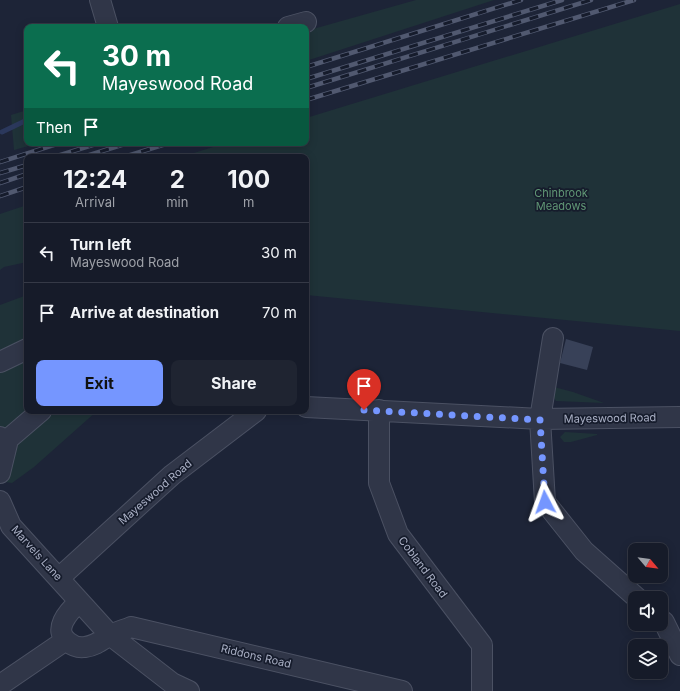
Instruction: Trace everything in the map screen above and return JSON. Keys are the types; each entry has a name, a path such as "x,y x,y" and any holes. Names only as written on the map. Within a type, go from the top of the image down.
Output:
{"street":[{"path":"100,0 107,24"},
{"path":"553,338 540,420 545,502 584,551 629,591"},
{"path":"0,362 24,350"},
{"name":"Mayeswood Road","path":"309,407 540,420 680,417"},
{"name":"Cobland Road","path":"379,410 379,483 398,534 482,645 482,691"},
{"path":"0,473 3,439 37,414"},
{"name":"Mayeswood Road","path":"59,578 172,475 252,414"},
{"name":"Marvels Lane","path":"0,501 11,526 110,635 177,688"},
{"path":"79,602 66,616 61,626 61,635 66,640 78,647 86,647 103,640 110,635"},
{"name":"Riddons Road","path":"110,635 131,627 402,691"},
{"path":"668,630 680,656"},
{"path":"6,686 66,640"}],"green space":[{"path":"416,0 494,0 309,60 309,30"},
{"name":"Chinbrook Meadows","path":"680,4 680,331 309,295 309,154 191,154 216,146 309,146 309,117"},
{"path":"24,111 24,146 28,146 14,150 11,115"},
{"path":"24,206 24,263 4,267 0,270 0,214"},
{"path":"24,296 24,414 94,414 34,467 12,483 0,481 0,305"},
{"path":"554,387 604,403 556,401 554,398"},
{"path":"565,432 597,435 571,442 564,442 560,437"}],"building":[{"path":"566,339 593,347 587,370 560,363"}],"waterway":[{"path":"2,132 24,121"}],"railway":[{"path":"309,66 521,0"},
{"path":"309,78 562,0"},
{"path":"309,87 591,0"},
{"path":"309,99 634,0"},
{"path":"25,154 51,146"},
{"path":"64,154 89,146"},
{"path":"93,154 118,146"},
{"path":"134,154 159,146"},
{"path":"0,162 24,154"},
{"path":"0,173 24,166"},
{"path":"0,183 24,175"},
{"path":"0,196 24,188"}],"route":[{"path":"364,410 540,420 545,502"}]}
